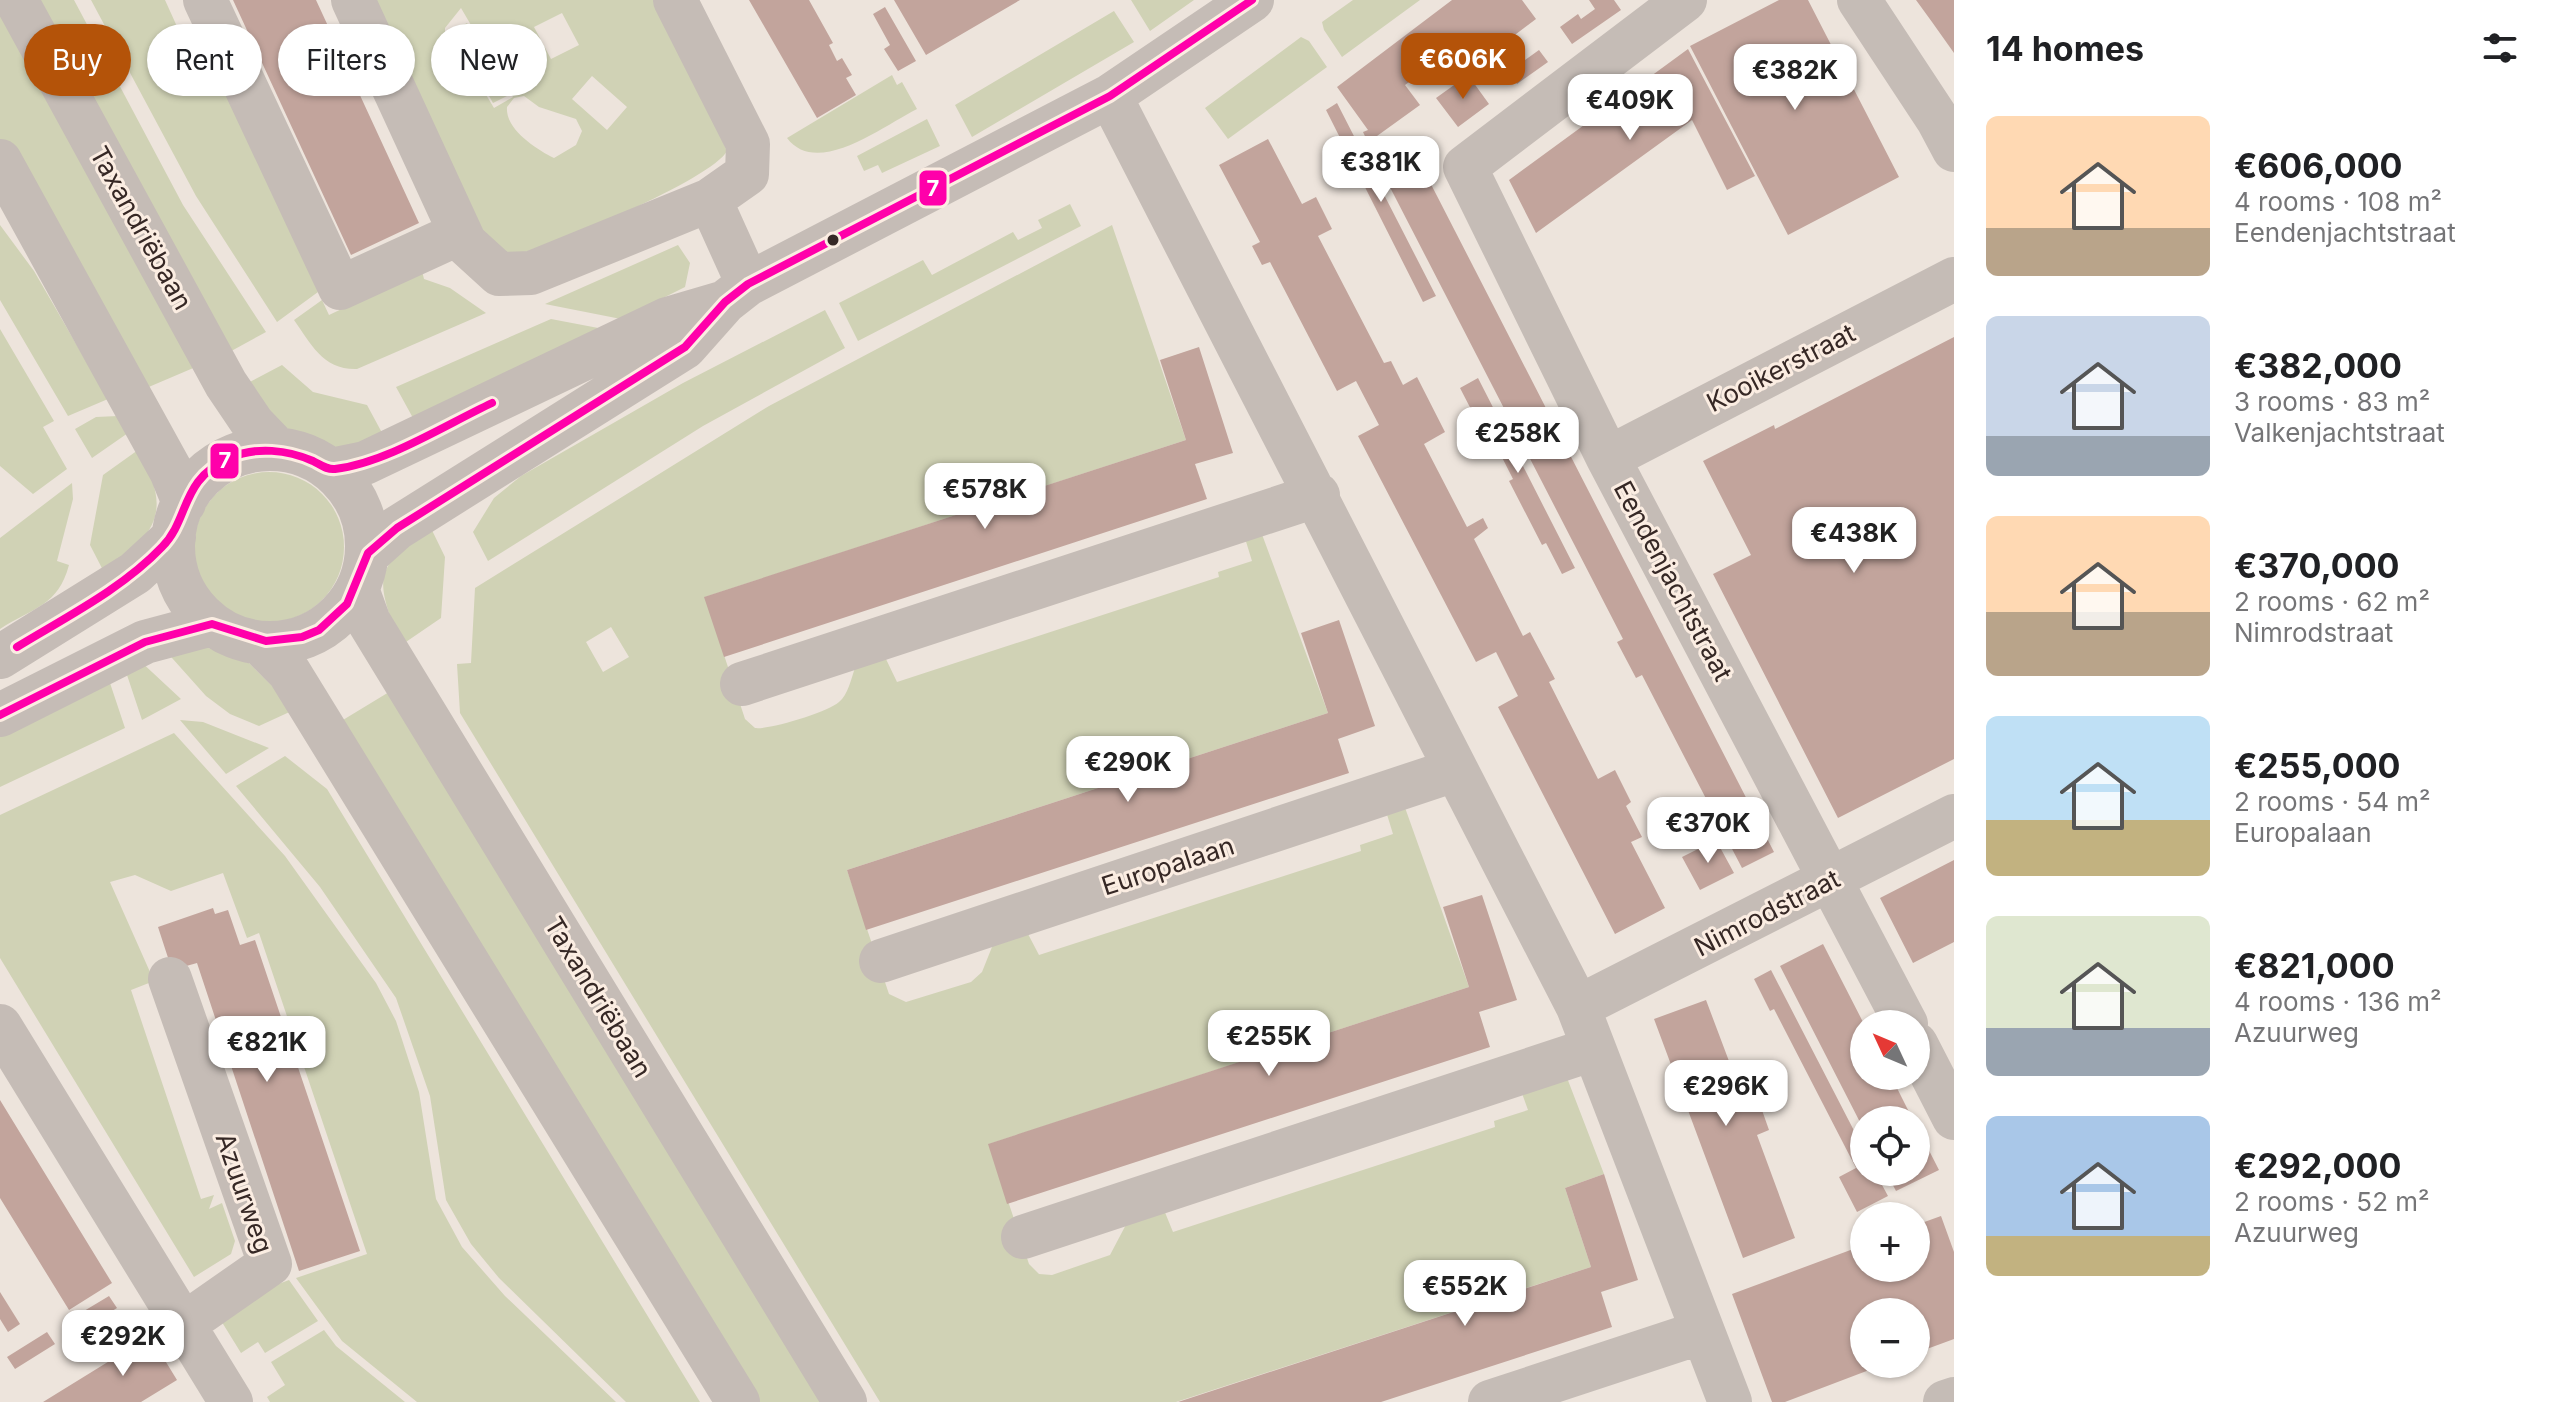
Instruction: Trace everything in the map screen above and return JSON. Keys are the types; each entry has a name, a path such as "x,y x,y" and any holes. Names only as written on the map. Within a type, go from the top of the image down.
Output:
{"street":[{"name":"Taxandriëbaan","path":"16,0 226,384 253,424 277,449"},
{"path":"205,0 340,288 460,233"},
{"path":"353,0 465,243 499,274 531,273 710,200 747,174 748,144 675,0"},
{"path":"331,470 377,458 667,319 737,293 1110,96 1252,0"},
{"name":"Eendenjachtstraat","path":"1685,0 1465,167 1608,458 1899,1010"},
{"path":"1859,0 1949,127"},
{"path":"1110,96 1318,495 1578,1007 1730,1402"},
{"path":"0,161 171,471 179,520 175,562 182,586 195,607 212,624 235,636 260,643 284,642 307,636 345,608 362,572 397,528 685,347 737,293"},
{"path":"710,200 737,293"},
{"name":"Kooikerstraat","path":"1608,458 1954,279"},
{"path":"0,657 135,573 179,520 196,484 232,456 277,449 306,455 331,470 347,487 360,508 362,572"},
{"path":"742,684 1318,495"},
{"name":"Taxandriëbaan","path":"362,572 369,622 845,1402"},
{"path":"0,715 145,642 212,624"},
{"path":"260,643 289,672 738,1402"},
{"name":"Europalaan","path":"881,961 1455,770"},
{"name":"Nimrodstraat","path":"1578,1007 1954,816"},
{"name":"Azuurweg","path":"170,979 270,1264 184,1324"},
{"path":"0,1026 231,1402"},
{"path":"1023,1237 1593,1049"},
{"path":"1930,1071 1954,1118"},
{"path":"1490,1402 1702,1332"},
{"path":"1945,1402 1954,1399"}],"green space":[{"path":"30,0 74,0 87,24 43,24"},
{"path":"91,0 165,0 176,24 147,24 147,96 236,96 318,292 277,322 196,196 131,75 131,24 104,24"},
{"path":"368,0 659,0 727,151 693,178 629,210 534,249 506,255 491,252 415,96 415,24 380,24","holes":["592,76 627,107 607,130 572,99","524,96 539,107 576,119 582,131 576,145 554,158 516,130 508,115 507,107 514,98"]},
{"path":"1131,0 1194,0 1150,31"},
{"path":"1353,0 1420,0 1342,57 1322,22"},
{"path":"0,1 24,45 24,96 52,96 198,366 137,392 0,145"},
{"path":"1114,11 1134,42 972,137 955,105"},
{"path":"1301,37 1309,41 1327,67 1228,139 1205,108"},
{"path":"892,75 897,85 902,82 917,109 869,136 832,151 815,153 800,149 787,138"},
{"path":"82,96 125,96 183,205 266,332 224,355"},
{"path":"489,96 507,96 493,103"},
{"path":"927,119 940,146 882,173 878,165 864,171 857,156"},
{"path":"1070,204 1081,226 858,341 839,303 923,260 932,275 1013,232 1018,240 1042,228 1038,220"},
{"path":"0,225 34,271 108,399 68,416 0,300"},
{"path":"1112,225 1186,440 705,597 745,719 755,728 762,728 823,711 842,699 855,668 885,657 897,682 1219,577 1218,572 1252,561 1244,535 1260,529 1328,713 847,870 889,994 906,1002 971,982 982,972 994,942 1028,934 1039,955 1361,851 1360,845 1393,834 1385,808 1403,802 1469,987 989,1144 1029,1264 1039,1274 1052,1275 1110,1255 1130,1217 1164,1210 1173,1232 1495,1127 1494,1121 1528,1110 1519,1085 1564,1070 1604,1174 1565,1188 1591,1267 1176,1402 880,1402 460,713 457,664 471,663 475,588 769,406","holes":["611,627 629,657 603,672 586,642"]},
{"path":"678,245 690,263 685,287 621,319 545,304"},
{"path":"422,271 424,279 450,288 486,313 357,369 335,365 319,354 294,320 322,300 329,315"},
{"path":"825,310 845,348 703,426 488,561 473,532 494,498 521,476 683,383"},
{"path":"551,319 614,331 419,429 396,387"},
{"path":"0,329 54,421 43,427 67,469 33,494 0,466"},
{"path":"282,365 313,392 367,405 387,442 337,448 279,425 242,386"},
{"path":"118,416 128,433 92,458 75,429 96,417"},
{"path":"138,450 155,491 157,507 154,521 136,547 106,576 90,545 103,475"},
{"path":"269,472 298,477 322,494 339,518 344,547 339,576 322,600 298,617 269,622 240,617 216,600 199,576 194,547 199,518 216,494 240,477"},
{"path":"72,483 73,499 57,561 69,565 64,579 43,604 0,629 0,538"},
{"path":"428,522 445,557 441,618 400,646 386,603 384,576 397,553"},
{"path":"203,646 249,663 296,709 259,726 230,714 206,696 164,649"},
{"path":"138,659 181,699 142,720 124,666"},
{"path":"107,674 125,728 0,787 0,727"},
{"path":"394,689 828,1402 751,1402 338,723"},
{"path":"180,720 203,722 269,748 226,774"},
{"path":"174,733 285,856 376,983 396,1021 419,1092 436,1199 462,1247 505,1296 616,1402 417,1402 342,1341 296,1278 367,1254 259,933 247,938 223,873 171,891 135,875 110,882 154,981 131,990 201,1199 214,1195 209,1209 222,1203 235,1241 231,1254 194,1277 0,958 0,815"},
{"path":"285,756 327,789 700,1402 626,1402 499,1278 471,1244 446,1200 430,1096 396,998 320,887 236,786"},
{"path":"289,1280 318,1321 265,1353 258,1342 241,1353 220,1319"},
{"path":"324,1330 336,1346 405,1402 270,1402 267,1397 285,1385 271,1362"}],"building":[{"path":"233,0 316,0 327,24 278,24 278,96 360,96 419,223 351,255 262,63 262,24 244,24"},
{"path":"749,0 809,0 833,43 829,45 837,61 842,58 852,75 846,78 856,95 817,118"},
{"path":"894,0 1020,0 926,55"},
{"path":"1452,0 1522,0 1536,19 1479,62 1464,42 1405,85 1420,105 1377,136 1401,169 1417,157 1774,852 1742,868 1719,824 1706,831 1702,823 1715,816 1642,675 1636,678 1617,642 1623,639 1378,164 1363,132 1368,130 1337,87"},
{"path":"1589,0 1614,0 1621,10 1572,44 1560,27 1578,14 1581,19 1595,9"},
{"path":"1779,0 1808,0 1899,177 1788,235 1690,46"},
{"path":"1916,0 1954,0 1954,53 1932,22"},
{"path":"885,7 916,61 898,71 884,49 890,45 873,14"},
{"path":"1688,49 1755,176 1727,190 1692,120 1536,233 1509,180"},
{"path":"1539,50 1548,62 1517,84 1508,72"},
{"path":"1468,75 1489,104 1458,127 1436,98"},
{"path":"1337,103 1436,296 1423,302 1326,110"},
{"path":"1268,139 1302,204 1316,197 1332,229 1318,236 1384,363 1391,361 1403,385 1417,377 1445,432 1424,444 1467,527 1483,518 1488,528 1474,539 1523,636 1530,632 1555,679 1549,682 1598,779 1615,770 1631,802 1626,806 1642,837 1631,842 1665,908 1615,934 1498,707 1518,696 1496,652 1476,662 1358,436 1379,425 1356,381 1337,391 1270,262 1262,265 1252,246 1260,242 1219,165"},
{"path":"1954,337 1954,759 1838,818 1713,574 1751,555 1703,461 1774,425 1775,429"},
{"path":"1199,347 1233,453 1195,464 1207,499 724,657 704,597 1186,440 1160,360"},
{"path":"1478,378 1575,568 1562,574 1546,543 1542,545 1509,481 1513,479 1480,414 1475,417 1460,388"},
{"path":"1339,620 1375,726 1338,739 1349,773 866,930 847,870 1328,713 1301,633"},
{"path":"1716,840 1734,873 1700,890 1682,857"},
{"path":"1954,860 1954,942 1913,963 1880,898"},
{"path":"1482,895 1517,1000 1479,1012 1490,1047 1007,1204 988,1144 1469,987 1443,907"},
{"path":"213,908 215,914 228,910 240,945 255,940 360,1251 299,1271 197,963 172,970 158,927"},
{"path":"1823,944 1857,1010 1850,1010 1850,1090 1898,1090 1906,1106 1852,1106 1780,966"},
{"path":"1771,970 1850,1123 1850,1156 1774,1009 1770,1011 1754,979"},
{"path":"1706,1000 1744,1101 1757,1096 1769,1130 1757,1135 1795,1238 1743,1258 1654,1019"},
{"path":"0,1100 112,1283 69,1310 0,1198"},
{"path":"1930,1152 1939,1170 1930,1174"},
{"path":"1850,1171 1850,1186 1883,1186 1888,1196 1876,1202 1852,1202 1839,1177"},
{"path":"1604,1174 1638,1280 1601,1292 1612,1327 1381,1402 1178,1402 1591,1267 1565,1188"},
{"path":"1941,1216 1954,1252 1954,1339 1930,1348 1930,1298 1850,1298 1850,1377 1785,1402 1772,1402 1732,1294 1850,1250 1850,1282 1930,1282 1930,1220"},
{"path":"0,1292 20,1324 8,1332 0,1319"},
{"path":"109,1296 117,1308 77,1332 69,1320"},
{"path":"47,1332 55,1344 15,1369 7,1357"},
{"path":"150,1336 177,1380 141,1402 43,1402"}],"transit line":[{"name":"7","path":"0,715 145,642 212,624 266,641 302,637 319,630 347,604 368,553 397,528 685,347 725,302 748,284 1110,96 1252,0"},
{"name":"7","path":"17,647 93,602 146,562 171,536 202,477 230,458 250,452 283,452 335,469 395,451 492,403"}]}
